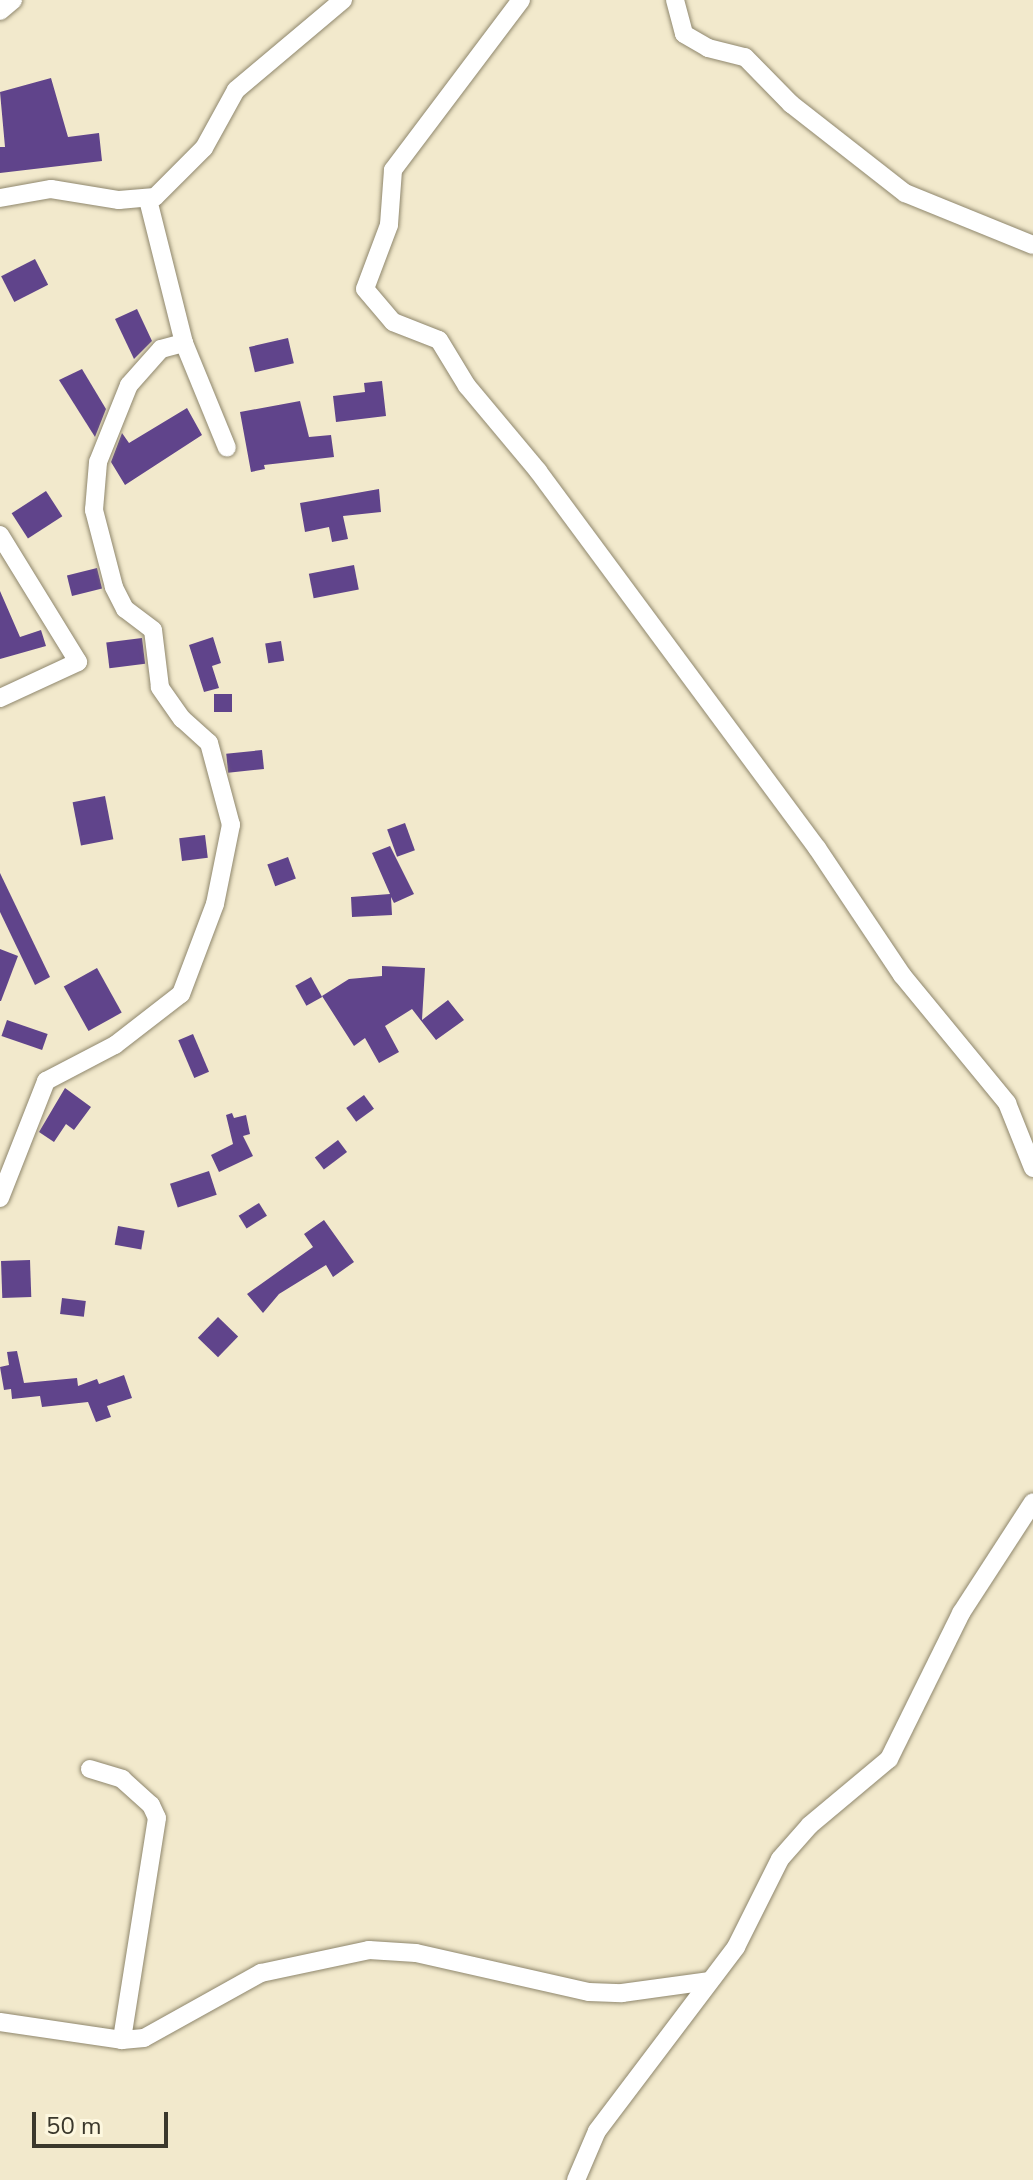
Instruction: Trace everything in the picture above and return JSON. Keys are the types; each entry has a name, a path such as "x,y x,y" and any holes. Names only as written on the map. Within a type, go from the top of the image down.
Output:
{"street":[{"path":"0,11 13,0"},
{"path":"0,198 51,189 148,200 194,161 236,90 343,0"},
{"path":"521,0 393,170 389,225 365,289 393,322 439,340 467,386 538,471 817,848 902,975 1007,1103 1033,1168"},
{"path":"675,0 684,34 708,48 745,57 791,104 905,193 1033,245"},
{"path":"148,200 184,343 227,448"},
{"path":"0,1198 46,1081 115,1045 181,994 215,904 231,825 213,752 160,687 156,637 125,609 101,550 94,510 98,462 129,385 161,349 184,343"},
{"path":"0,535 78,662 0,698"},
{"path":"576,2180 597,2131 639,2082 708,1981 736,1947 780,1859 889,1759 961,1613 1033,1502"},
{"path":"90,1769 122,1779 151,1805 157,1818 122,2040"},
{"path":"0,2022 122,2040 161,2032 279,1966 369,1950 416,1953 589,1992 622,1993 708,1981"}],"building":[{"path":"51,78 68,137 99,133 102,161 0,173 0,147 5,147 0,92"},
{"path":"35,259 48,285 14,302 1,276"},
{"path":"137,309 152,341 134,359 115,319"},
{"path":"288,338 294,363 255,372 249,347"},
{"path":"82,369 106,409 95,437 59,380"},
{"path":"382,381 386,416 336,422 333,396 365,392 364,383"},
{"path":"300,401 309,437 331,435 334,457 264,465 265,469 251,472 240,412"},
{"path":"187,408 202,435 125,485 111,462 122,433 129,443"},
{"path":"379,489 381,512 343,516 348,539 332,542 329,527 305,532 300,503"},
{"path":"46,491 62,516 28,538 12,513"},
{"path":"354,565 359,590 314,598 309,574"},
{"path":"97,568 102,588 72,596 67,575"},
{"path":"0,591 20,637 41,630 46,646 0,659"},
{"path":"213,637 221,663 212,666 219,688 204,692 189,645"},
{"path":"142,638 145,664 109,668 106,642"},
{"path":"281,641 284,661 268,663 265,644"},
{"path":"214,694 232,694 232,712 214,712"},
{"path":"262,750 264,769 228,773 226,754"},
{"path":"105,796 113,839 81,845 73,802"},
{"path":"405,823 415,850 397,857 387,829"},
{"path":"205,835 208,858 182,861 179,838"},
{"path":"390,846 414,894 394,903 391,897 392,915 352,917 351,897 390,894 372,853"},
{"path":"288,857 296,879 275,886 267,865"},
{"path":"0,873 50,977 35,985 0,912"},
{"path":"0,949 18,956 1,1001 0,1001"},
{"path":"382,966 425,968 422,1020 448,1000 464,1020 436,1040 412,1009 385,1026 399,1052 379,1063 365,1038 354,1046 322,996 349,979 382,976"},
{"path":"97,968 122,1013 88,1031 64,986"},
{"path":"311,977 322,997 306,1006 295,986"},
{"path":"7,1020 48,1034 42,1050 1,1036"},
{"path":"193,1034 209,1072 194,1078 178,1040"},
{"path":"65,1088 91,1107 74,1130 66,1124 54,1142 39,1132"},
{"path":"364,1095 374,1109 356,1122 346,1108"},
{"path":"232,1113 234,1118 246,1115 250,1134 243,1136 253,1156 219,1172 211,1155 233,1144 226,1115"},
{"path":"338,1140 347,1152 324,1169 315,1157"},
{"path":"209,1171 217,1195 178,1207 170,1184"},
{"path":"259,1203 267,1216 247,1228 239,1216"},
{"path":"324,1220 354,1262 333,1277 326,1265 279,1294 263,1313 247,1294 313,1247 304,1234"},
{"path":"118,1226 145,1231 141,1249 115,1245"},
{"path":"30,1260 31,1297 2,1298 1,1261"},
{"path":"62,1298 86,1301 84,1317 60,1314"},
{"path":"218,1317 238,1336 218,1357 198,1338"},
{"path":"17,1351 24,1383 77,1378 78,1386 97,1379 99,1384 124,1375 132,1398 107,1406 111,1417 96,1422 88,1402 42,1407 40,1396 12,1399 11,1389 4,1390 0,1367 9,1365 7,1352"}]}
